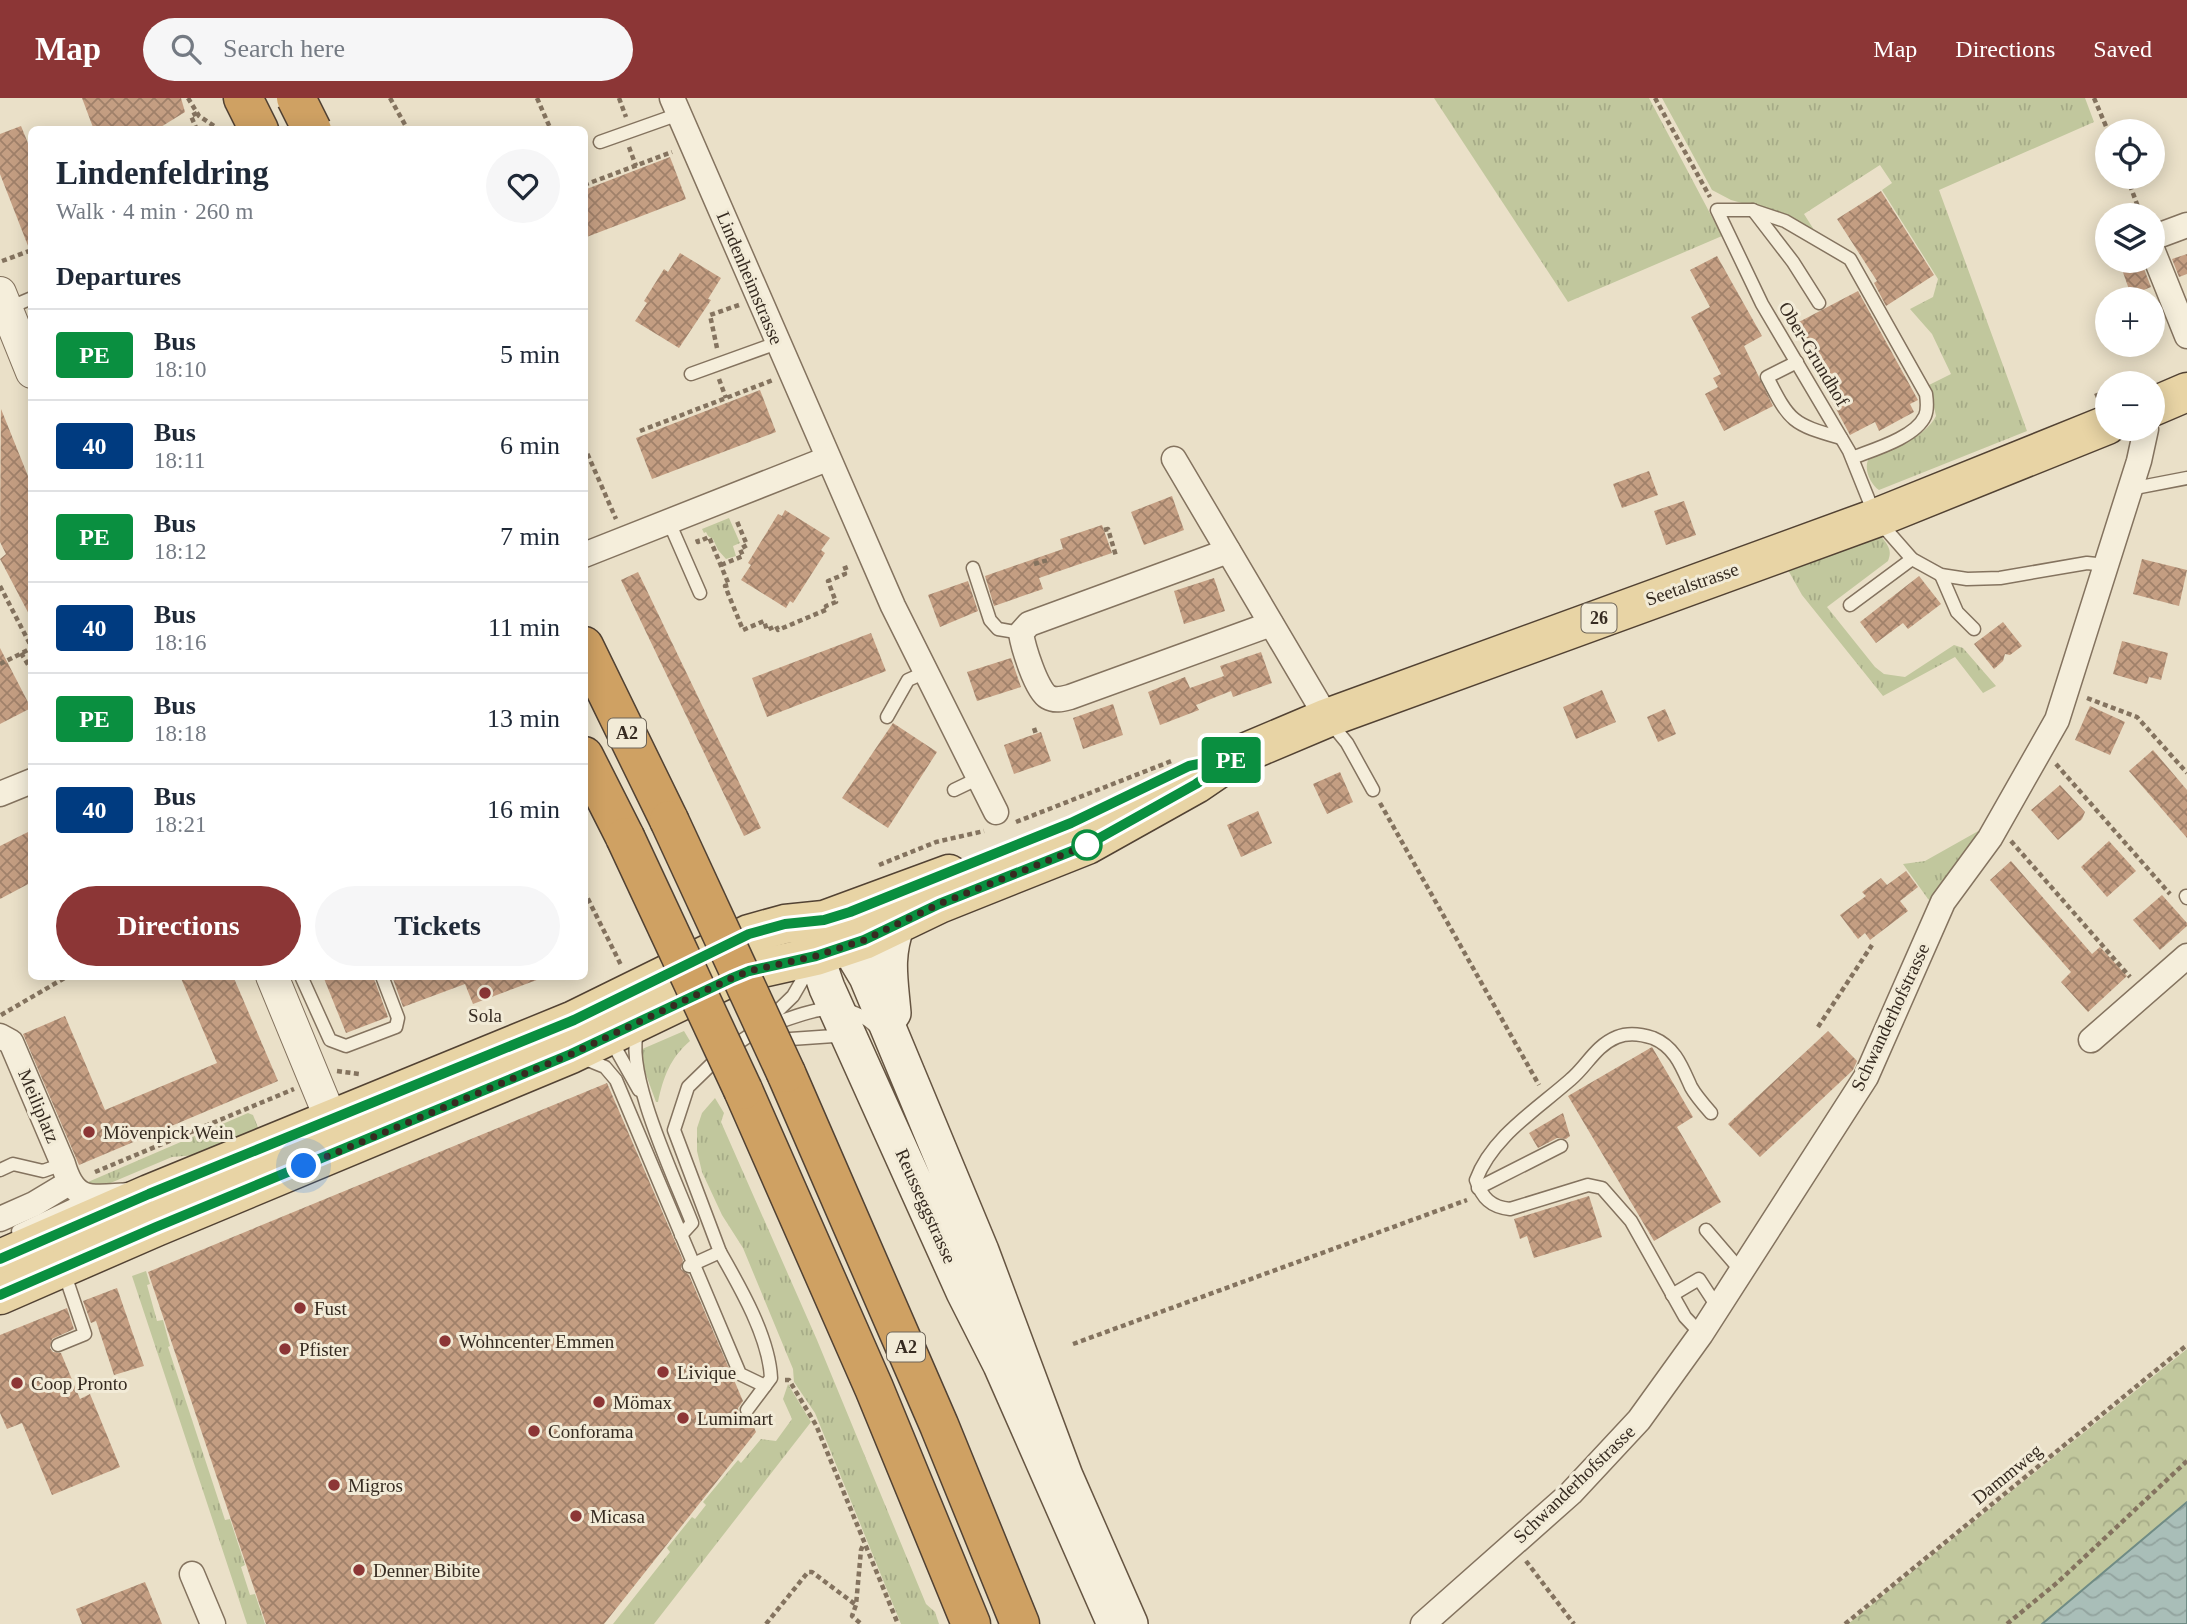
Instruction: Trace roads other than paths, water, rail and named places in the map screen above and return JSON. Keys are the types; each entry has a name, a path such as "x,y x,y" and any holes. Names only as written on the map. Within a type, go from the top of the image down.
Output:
{"highway":[{"path":"243,98 257,126"},
{"path":"296,98 310,126"},
{"name":"A2","path":"588,654 669,820 786,1073 940,1425 1020,1624"},
{"name":"A2","path":"588,764 743,1090 874,1388 971,1624"}],"main road":[{"path":"2165,401 2187,392"},
{"name":"Seetalstrasse","path":"584,1038 749,934 785,924 829,941 998,854 1071,823 1189,766 1237,756 1327,718 1875,517 2095,430"},
{"name":"Seetalstrasse","path":"4,1237 337,1134 584,1038 642,1020 706,988 829,941 897,924 939,904 1087,845 1196,784 1237,756"},
{"name":"Reusseggstrasse","path":"897,924 888,962 897,1048"},
{"name":"Reusseggstrasse","path":"829,941 827,988 964,1292 1001,1364 1115,1624"},
{"name":"Reusseggstrasse","path":"829,941 867,978 981,1251 1065,1476 1130,1624"},
{"name":"Seetalstrasse","path":"0,1295 156,1227 337,1134"}],"street":[{"name":"Lindenheimstrasse","path":"675,106 893,606 996,812"},
{"path":"2165,233 2187,225"},
{"path":"2162,273 2187,336"},
{"path":"9,303 28,360"},
{"name":"Schwanderhofstrasse","path":"1423,1624 1571,1493 1639,1420 1701,1334 1866,1077 1943,902 1997,824 2057,720 2144,441"},
{"path":"588,553 827,459"},
{"path":"1174,460 1327,718"},
{"path":"1228,551 1030,624 1021,633 1042,692 1057,700 1080,694 1271,624"},
{"path":"0,794 28,783"},
{"path":"2091,1040 2187,956"},
{"path":"275,980 302,1015 314,1080 337,1134"},
{"name":"Meiliplatz","path":"0,1036 11,1042 66,1174"},
{"path":"4,1237 66,1174 74,1190 90,1197 149,1194"},
{"path":"192,1574 213,1624"}],"lane":[{"path":"600,142 675,106"},
{"name":"Ober-Grundhof","path":"1752,210 1717,210 1762,304 1852,458 1875,517"},
{"path":"1752,210 1793,261 1819,303"},
{"path":"1752,210 1785,221 1850,259 1926,394 1924,418 1915,428 1898,439 1852,458"},
{"path":"691,374 778,342"},
{"path":"1797,362 1767,377 1783,409 1794,421 1841,438"},
{"path":"2130,489 2187,478"},
{"path":"1875,517 1912,559 1941,575 1966,579 2000,578 2087,563 2106,565"},
{"path":"668,522 700,593"},
{"path":"1850,605 1912,559"},
{"path":"973,568 990,620 998,629 1021,633"},
{"path":"1941,575 1957,612 1974,629"},
{"path":"887,717 908,680 926,672"},
{"path":"1327,718 1347,743 1373,790"},
{"path":"954,790 979,778"},
{"path":"747,1410 768,1382 770,1363 745,1296 720,1252 674,1130 688,1087 723,1053 759,1028 793,996 829,941"},
{"path":"301,980 302,1015 330,1040 346,1046 396,1027 398,1018 384,980"},
{"path":"759,1028 806,1014 837,1008 852,1010 860,1014 897,1048"},
{"path":"642,1020 634,1044 646,1103"},
{"path":"1701,1334 1685,1317 1631,1221 1601,1188 1588,1185 1510,1209 1498,1208 1480,1192 1476,1180 1483,1161 1522,1119 1572,1078 1603,1044 1624,1034 1639,1034 1656,1040 1671,1050 1684,1067 1692,1090 1711,1112"},
{"path":"740,1043 834,1036 854,1044"},
{"path":"584,1038 617,1051 646,1103 692,1223 681,1235"},
{"path":"584,1038 616,1080 681,1235 691,1266 740,1374 768,1382"},
{"path":"1480,1192 1561,1146"},
{"path":"0,1170 13,1164 66,1174"},
{"path":"4,1237 90,1197"},
{"path":"1706,1230 1742,1272"},
{"path":"691,1266 720,1252"},
{"path":"58,1345 85,1334 63,1269"},
{"path":"1672,1295 1699,1279 1718,1308"}],"water":[{"path":"2187,1502 2187,1624 2042,1624"}],"place":[{"name":"Sola","path":"485,993"},
{"name":"Mövenpick Wein","path":"89,1132"},
{"name":"Fust","path":"300,1308"},
{"name":"Wohncenter Emmen","path":"445,1341"},
{"name":"Pfister","path":"285,1349"},
{"name":"Livique","path":"663,1372"},
{"name":"Coop Pronto","path":"17,1383"},
{"name":"Mömax","path":"599,1402"},
{"name":"Lumimart","path":"683,1418"},
{"name":"Conforama","path":"534,1431"},
{"name":"Migros","path":"334,1485"},
{"name":"Micasa","path":"576,1516"},
{"name":"Denner Bibite","path":"359,1570"}]}
